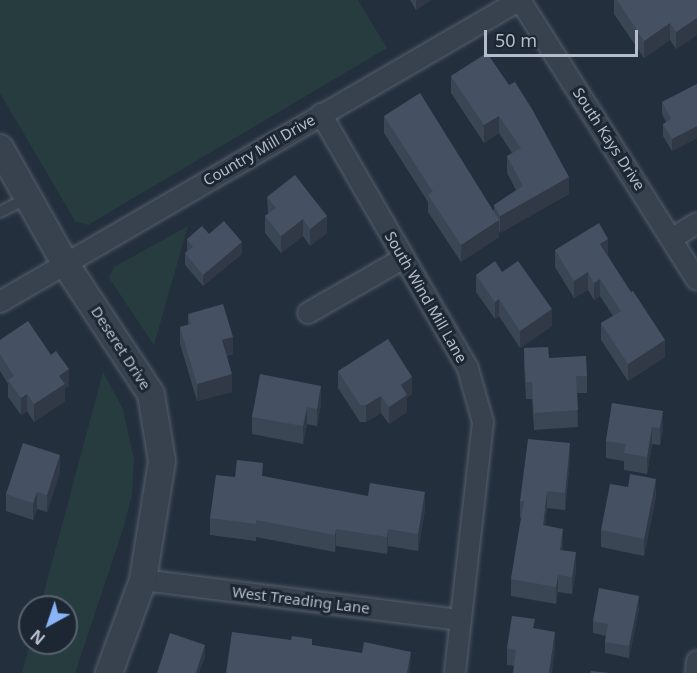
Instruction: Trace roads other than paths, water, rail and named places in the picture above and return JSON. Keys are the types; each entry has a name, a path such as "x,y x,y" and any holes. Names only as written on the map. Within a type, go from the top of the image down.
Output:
{"street":[{"name":"Country Mill Drive","path":"0,302 520,0"},
{"name":"South Kays Drive","path":"520,0 673,238 697,280"},
{"name":"South Wind Mill Lane","path":"321,114 468,369 483,422 455,673"},
{"name":"Deseret Drive","path":"0,148 66,265 151,394 162,461 143,580 109,673"},
{"path":"673,238 697,223"},
{"path":"308,313 404,258"},
{"name":"West Treading Lane","path":"143,580 460,620"},
{"path":"696,673 697,661"}],"lane":[{"path":"0,212 28,198"}]}
